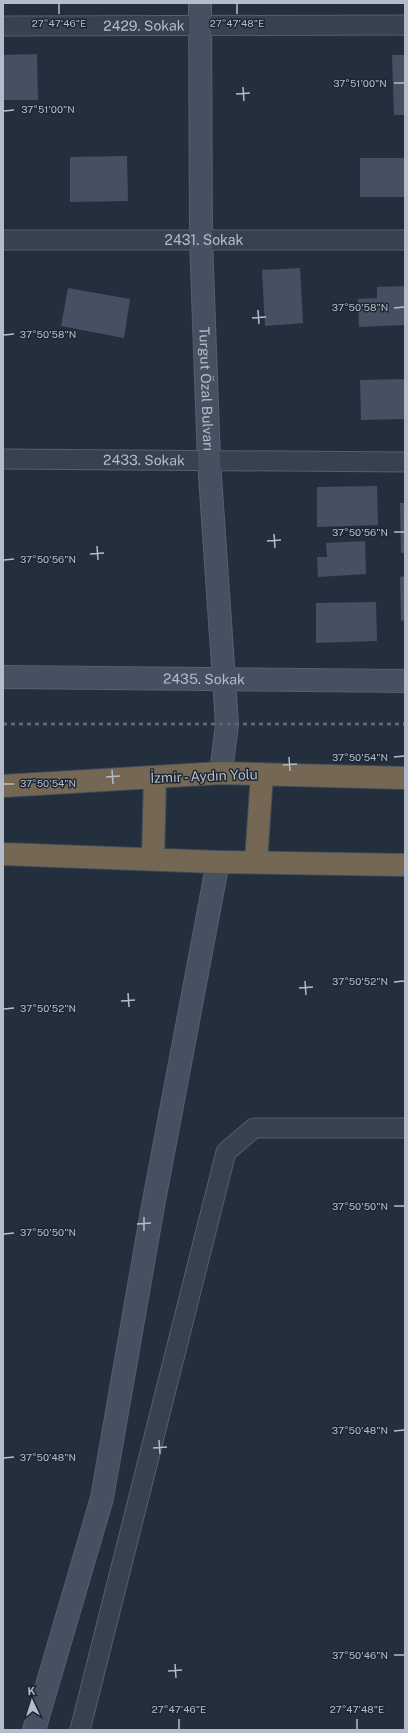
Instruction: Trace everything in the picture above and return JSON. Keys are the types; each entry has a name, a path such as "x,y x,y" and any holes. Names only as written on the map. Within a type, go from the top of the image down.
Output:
{"highway":[{"name":"İzmir - Aydın Yolu","path":"3,786 221,773 405,778"},
{"path":"256,862 262,774"},
{"path":"153,859 155,777"},
{"path":"3,854 218,862 405,865"}],"street":[{"name":"Turgut Özal Bulvarı","path":"200,3 201,239 209,461 227,724 221,773"},
{"name":"2429. Sokak","path":"3,26 405,25"},
{"name":"2431. Sokak","path":"3,240 405,240"},
{"name":"2433. Sokak","path":"3,459 405,462"},
{"name":"2435. Sokak","path":"3,677 405,681"},
{"path":"34,1730 102,1498 153,1206 218,862"},
{"path":"80,1730 226,1152 254,1128 405,1128"}],"building":[{"path":"37,54 38,100 3,100 3,55"},
{"path":"392,55 405,55 405,115 394,115"},
{"path":"127,156 128,201 70,202 70,157"},
{"path":"360,158 405,158 405,197 360,197"},
{"path":"300,268 303,323 265,326 262,270"},
{"path":"405,286 405,325 359,327 358,299 377,298 377,287"},
{"path":"68,288 130,299 124,338 61,326"},
{"path":"405,379 405,419 361,420 360,380"},
{"path":"377,486 378,525 317,527 317,487"},
{"path":"400,503 405,503 405,553 401,553"},
{"path":"365,541 366,574 318,577 317,557 327,557 326,543"},
{"path":"405,576 405,620 401,621 400,577"},
{"path":"376,602 377,641 316,643 316,603"}],"railway":[{"path":"3,724 405,724"}]}
